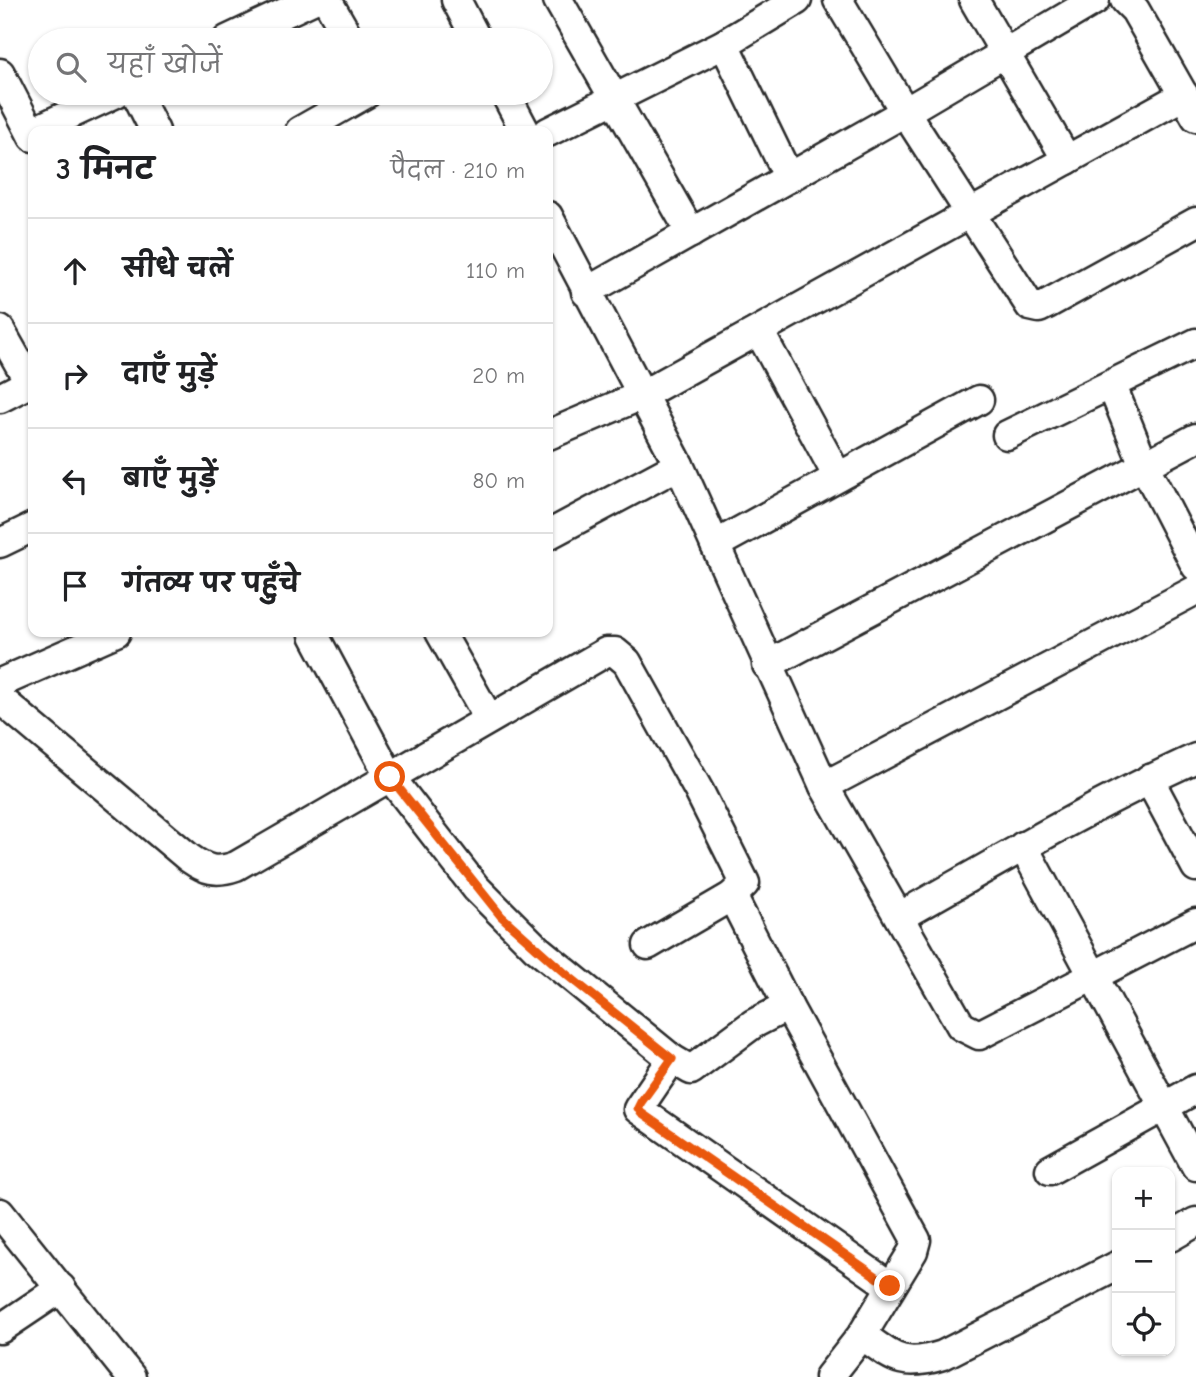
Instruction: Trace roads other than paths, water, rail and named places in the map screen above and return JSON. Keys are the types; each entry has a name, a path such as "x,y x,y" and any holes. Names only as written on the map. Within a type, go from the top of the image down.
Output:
{"street":[{"path":"252,28 312,0"},
{"path":"327,0 343,28"},
{"path":"456,0 471,28"},
{"path":"553,130 723,44 797,0"},
{"path":"838,0 905,112 1030,306 1039,308 1196,222"},
{"path":"974,0 1067,160"},
{"path":"586,292 905,112 1095,0"},
{"path":"553,433 642,395 1067,160 1190,106 1129,1"},
{"path":"565,2 691,233"},
{"path":"723,44 789,178"},
{"path":"0,72 29,126"},
{"path":"48,126 91,105"},
{"path":"142,105 152,126"},
{"path":"310,126 350,105"},
{"path":"511,105 522,126"},
{"path":"553,226 679,465 767,665 824,786 948,1005 969,1033 979,1035 1196,923"},
{"path":"0,330 28,376"},
{"path":"759,331 838,477"},
{"path":"1007,435 1196,343"},
{"path":"0,398 28,384"},
{"path":"1112,386 1144,465 1196,566"},
{"path":"715,545 979,400"},
{"path":"767,665 1196,439"},
{"path":"553,532 679,465"},
{"path":"0,543 28,529"},
{"path":"824,786 1196,590"},
{"path":"0,683 105,637"},
{"path":"315,637 390,777 501,916 567,975 672,1059 691,1070 744,1031 788,1006"},
{"path":"443,637 489,719"},
{"path":"0,699 189,858 203,868 219,872 236,866 606,652 622,655 745,883 732,896 648,945"},
{"path":"899,917 1023,846 1149,779 1196,758"},
{"path":"1149,779 1196,867"},
{"path":"1023,846 1196,1166"},
{"path":"732,896 788,1006 915,1235 913,1251 862,1335 829,1377"},
{"path":"672,1059 641,1102 638,1108 641,1113 890,1286"},
{"path":"1050,1170 1196,1089"},
{"path":"0,1213 131,1377"},
{"path":"1175,1234 1196,1222"},
{"path":"862,1335 901,1360 918,1363 943,1355 1112,1269"},
{"path":"0,1329 61,1288"}]}
